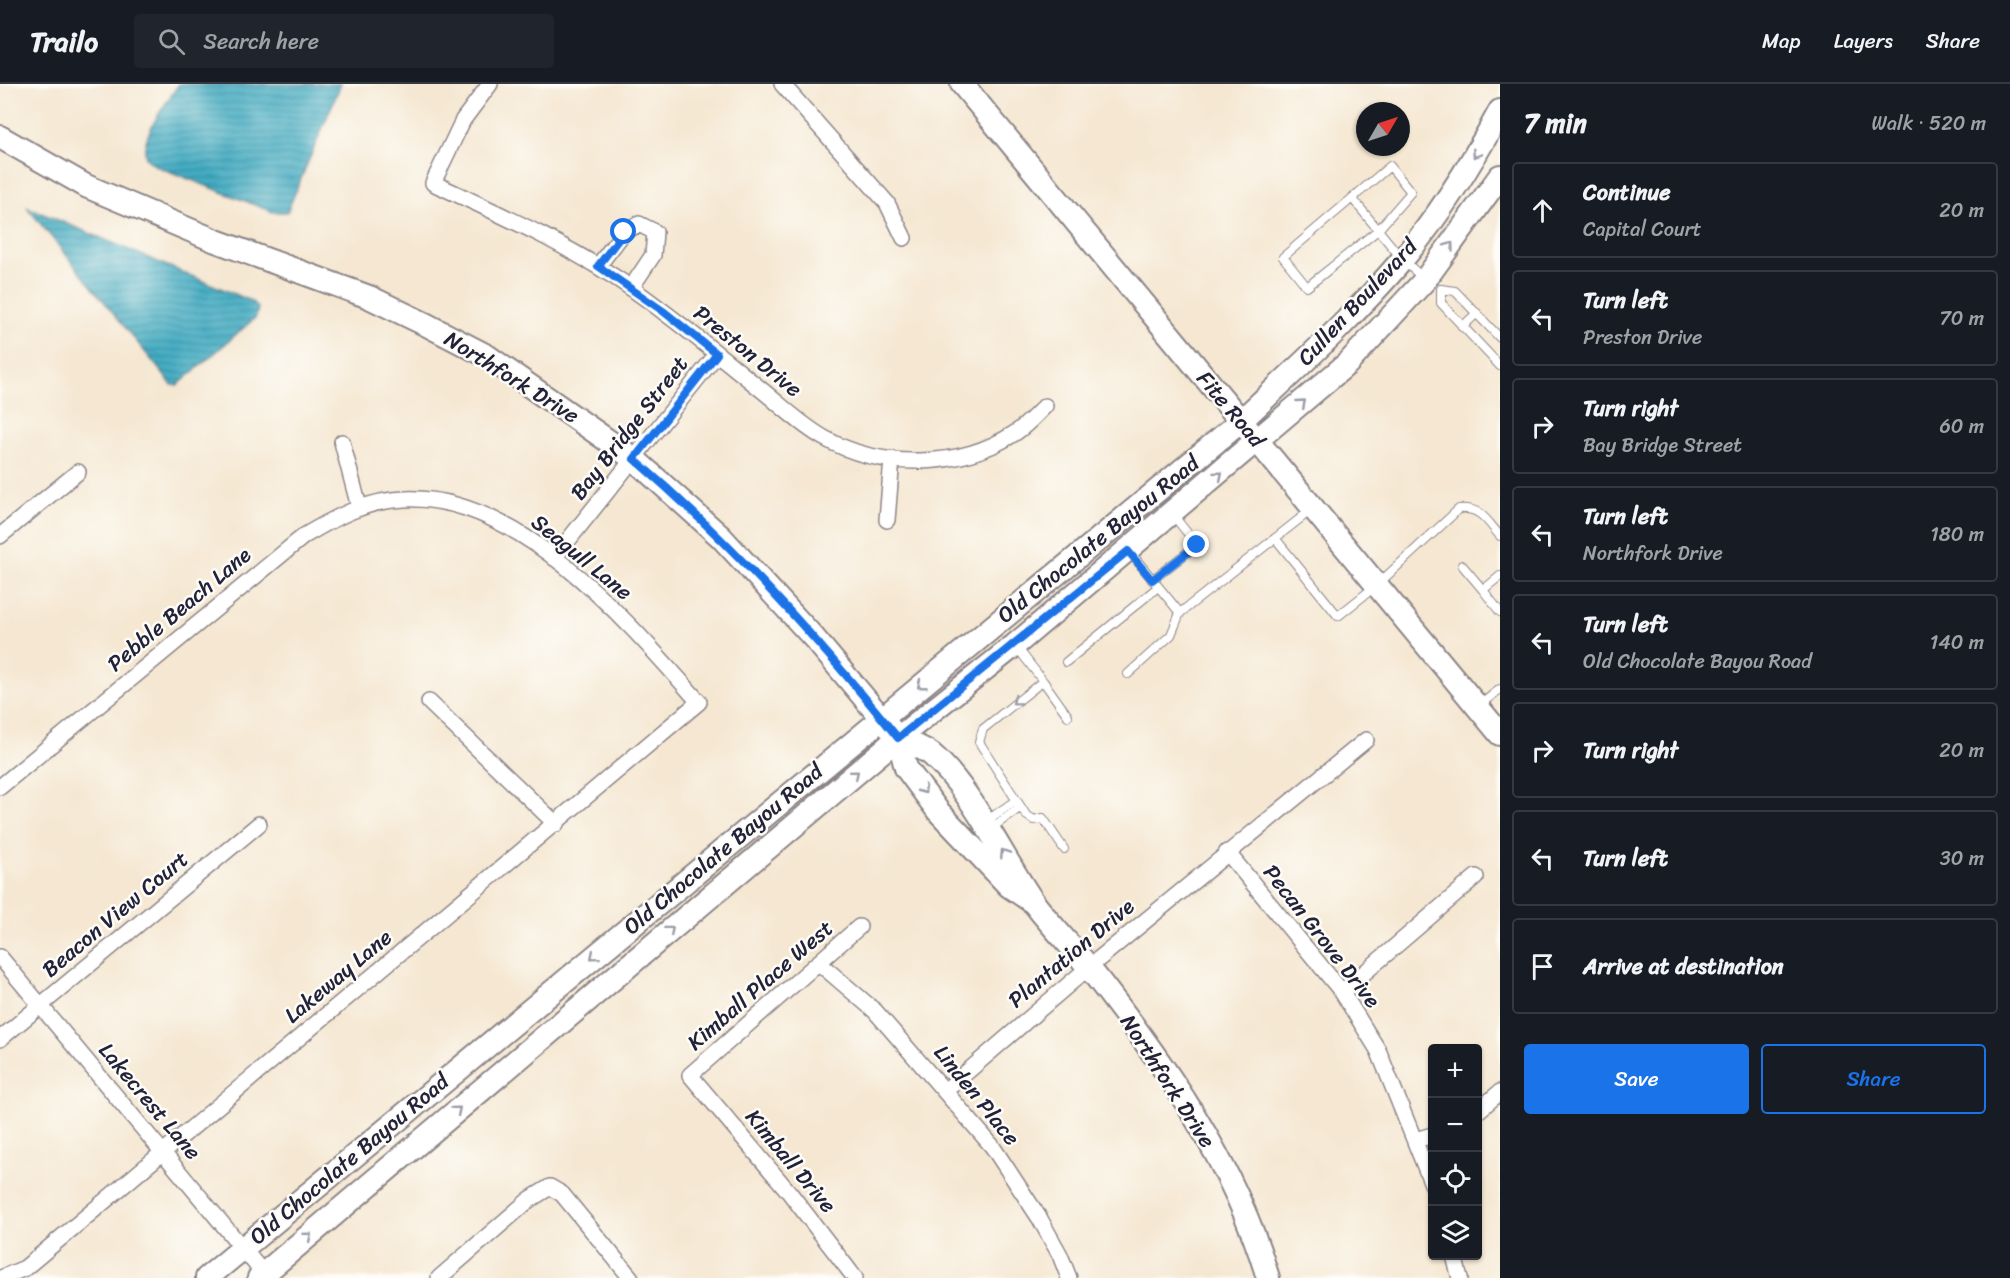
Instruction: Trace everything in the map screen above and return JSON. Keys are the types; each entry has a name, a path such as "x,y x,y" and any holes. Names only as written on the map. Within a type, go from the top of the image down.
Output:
{"main road":[{"name":"Fite Road","path":"962,84 1500,735"},
{"name":"Cullen Boulevard","path":"1240,422 1326,340 1402,259 1478,152 1500,111"},
{"name":"Northfork Drive","path":"0,137 86,186 216,241 369,297 427,325 487,356 634,459 729,545 814,638 898,738 930,753 958,786 1034,903 1089,967 1160,1060 1195,1115 1238,1197 1268,1278"},
{"name":"Cullen Boulevard","path":"1258,442 1433,284 1500,176"},
{"name":"Old Chocolate Bayou Road","path":"207,1278 1240,422"},
{"name":"Old Chocolate Bayou Road","path":"261,1276 898,738 1015,645 1258,442"},
{"name":"Northfork Drive","path":"898,738 906,768 938,811 1009,886 1034,903"}],"street":[{"name":"Preston Drive","path":"490,84 463,120 433,183 528,227 598,266 631,288 717,354 797,420 825,439 858,452 892,459 928,462 989,448 1017,433 1045,406"},
{"path":"782,84 887,203 904,238"},
{"path":"598,266 624,232 639,224 655,232 653,255 631,288"},
{"name":"Bay Bridge Street","path":"554,558 717,354"},
{"path":"342,442 359,507"},
{"path":"887,520 892,459"},
{"path":"0,536 78,472"},
{"name":"Pebble Beach Lane","path":"0,787 276,558 313,531 359,507 405,498"},
{"name":"Seagull Lane","path":"405,498 434,501 486,514 554,558 619,614 699,702"},
{"path":"429,702 556,824"},
{"name":"Lakeway Lane","path":"1,1278 26,1268 699,702"},
{"name":"Plantation Drive","path":"946,1090 1227,852 1366,740"},
{"name":"Beacon View Court","path":"0,1039 259,824"},
{"name":"Pecan Grove Drive","path":"1227,852 1342,992 1378,1050 1428,1173"},
{"path":"1342,992 1476,877"},
{"name":"Kimball Place West","path":"690,1075 859,927"},
{"name":"Lakecrest Lane","path":"0,957 163,1151 242,1248 261,1276"},
{"name":"Linden Place","path":"819,963 875,1011 946,1090 992,1146 1060,1255 1070,1278"},
{"name":"Kimball Drive","path":"690,1075 789,1192 855,1278"},
{"path":"1482,1108 1500,1092"},
{"path":"1416,1140 1428,1136"},
{"path":"439,1278 529,1200 550,1187 562,1194 631,1278"},
{"path":"1455,1260 1460,1278"}],"lane":[{"path":"1390,166 1411,192 1378,230 1308,287 1282,256 1390,166"},
{"path":"1352,198 1402,259 1433,284 1455,291 1500,338"},
{"path":"1433,284 1441,303 1500,366"},
{"path":"1462,327 1477,313"},
{"path":"1275,538 1338,616 1377,585 1459,509 1472,508 1479,511 1500,536"},
{"path":"1128,674 1172,635 1180,613 1312,509"},
{"path":"1152,580 1197,545 1172,514"},
{"path":"1128,551 1180,613"},
{"path":"1462,565 1500,612"},
{"path":"1483,590 1500,576"},
{"path":"1066,662 1158,587"},
{"path":"1015,645 1068,716"},
{"path":"1043,681 1011,704 983,729 979,742 1018,804 1034,820 1042,818 1064,849"},
{"path":"1478,708 1500,689"},
{"path":"986,826 1018,804"}],"water":[{"path":"179,84 341,84 287,212 273,212 156,166 147,159 145,151 150,131"},
{"path":"27,207 251,301 258,308 256,317 178,385 172,385"}],"route":[{"path":"624,232 598,266 663,311 717,354 634,459 721,537 767,585 898,738 1128,551 1152,580 1197,545"}]}
